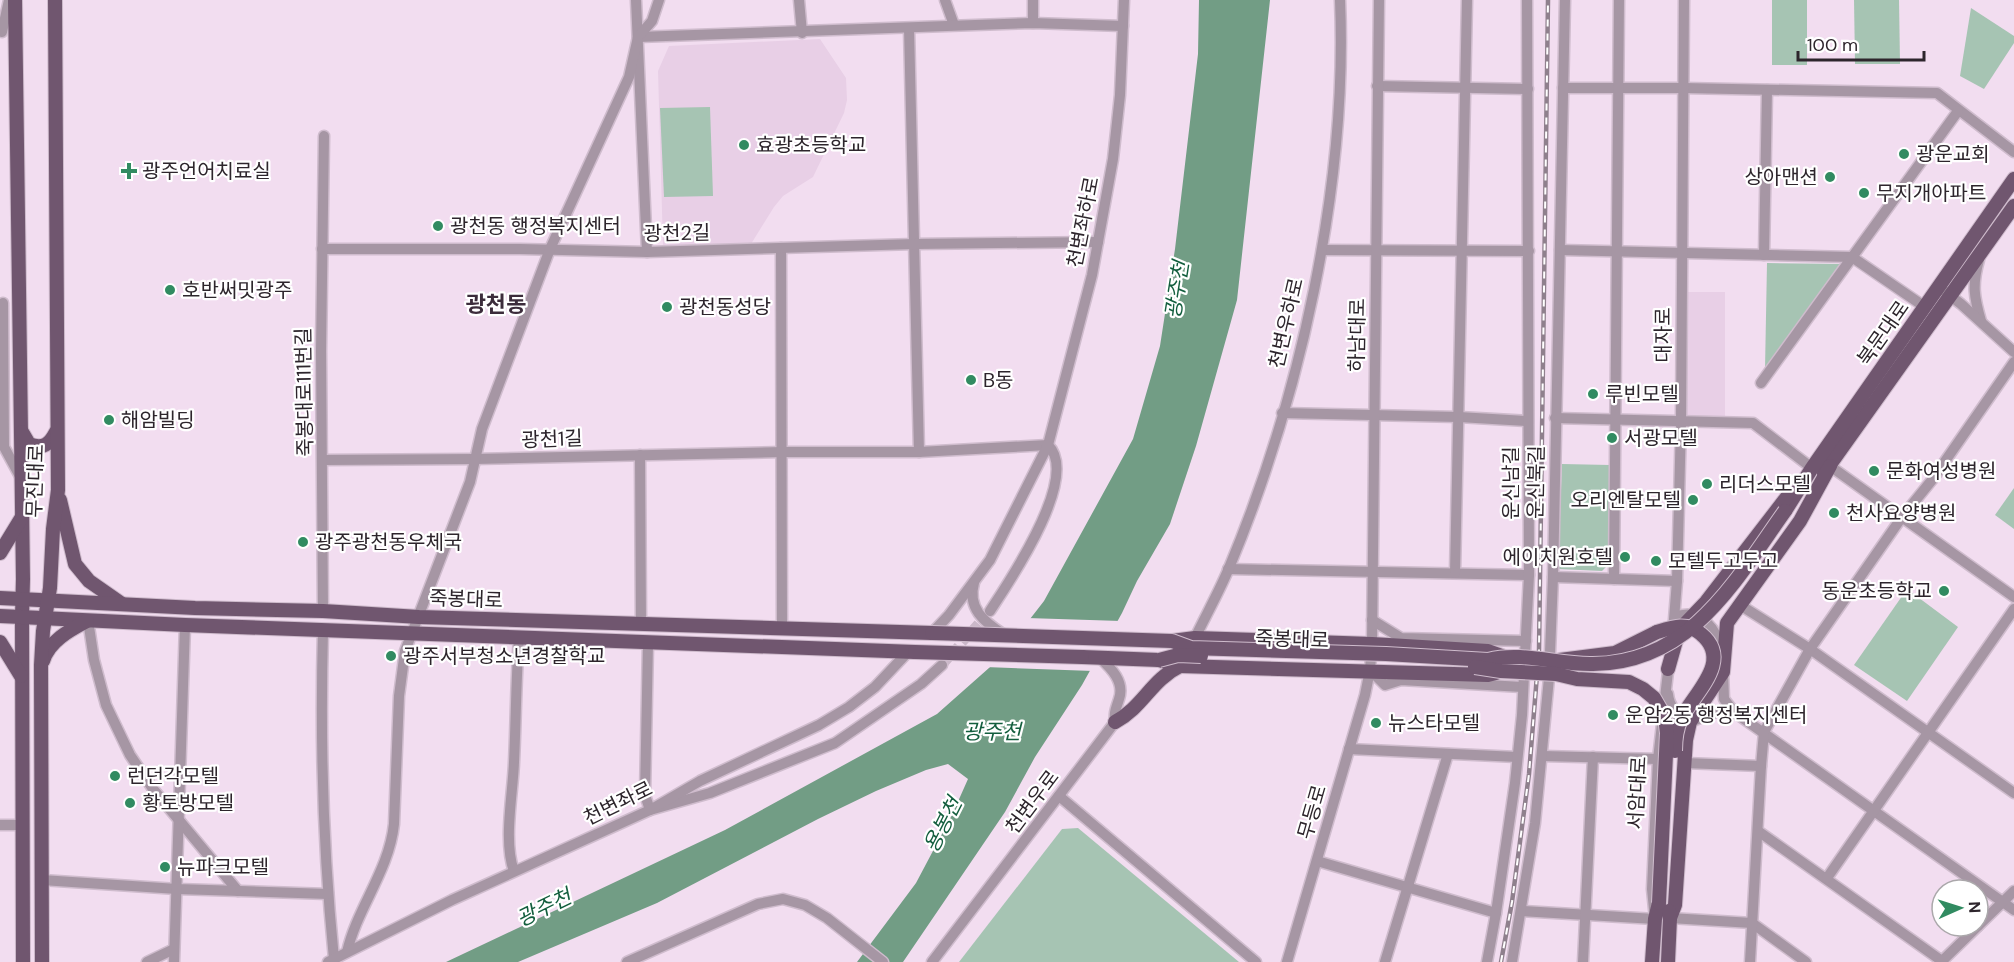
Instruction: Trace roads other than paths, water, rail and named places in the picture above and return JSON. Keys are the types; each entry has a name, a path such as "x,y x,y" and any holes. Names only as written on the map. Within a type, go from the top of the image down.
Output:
{"main road":[{"name":"무진대로","path":"15,0 23,515 21,616 23,962"},
{"name":"무진대로","path":"42,962 41,665 58,490 55,0"},
{"name":"북문대로","path":"1789,514 1812,468 2014,179"},
{"name":"북문대로","path":"1789,514 1830,466 2014,206"},
{"path":"21,432 29,444 41,447 52,441 56,432"},
{"path":"1668,962 1671,918 1675,905 1684,763 1690,722 1723,672 1727,623 1800,521 1830,466"},
{"path":"1668,669 1679,630 1706,602 1779,506 1812,468"},
{"path":"58,490 75,564 89,581 123,605"},
{"path":"1159,660 1180,666 1488,675 1501,671 1579,664 1607,664 1646,654 1681,637 1706,617 1789,514"},
{"path":"0,553 23,515"},
{"name":"죽봉대로","path":"0,598 419,617 1172,641 1191,648 1386,654 1488,660 1502,656"},
{"name":"죽봉대로","path":"0,616 912,652 1159,660 1178,655 1383,662 1488,668 1501,671"},
{"path":"41,665 46,651 58,639 88,620"},
{"path":"1556,667 1615,653 1657,632 1677,626 1696,630 1707,638 1712,650 1713,666 1707,680 1680,720 1676,736 1663,903"},
{"path":"1172,641 1195,638 1372,644 1488,651 1556,667 1577,679 1629,682 1644,689 1661,708 1667,733 1663,903 1671,918"},
{"path":"0,642 22,677"},
{"path":"1115,722 1130,714 1166,672 1180,666"},
{"name":"서암대로","path":"1652,962 1655,919 1663,903"}],"street":[{"path":"2,32 9,0"},
{"path":"636,0 647,252"},
{"path":"347,952 352,933 379,876 391,843 401,675 405,651 470,482 482,429 550,249 629,77 638,38 652,21 659,0"},
{"path":"799,0 802,33"},
{"path":"945,0 954,25"},
{"path":"1033,0 1033,23"},
{"name":"천변좌하로","path":"932,633 949,615 990,560 1048,446 1092,275 1113,159 1120,95 1125,0"},
{"name":"천변우하로","path":"1195,638 1228,569 1262,479 1304,332 1322,250 1332,176 1339,97 1340,0"},
{"name":"하남대로","path":"1370,670 1379,0"},
{"path":"1455,573 1467,0"},
{"name":"운신남길","path":"1487,962 1515,783 1529,575 1527,0"},
{"name":"운신북길","path":"1512,962 1522,911 1543,756 1553,577 1565,0"},
{"path":"1614,579 1619,0"},
{"name":"대자로","path":"1668,669 1677,581 1681,422 1684,0"},
{"path":"638,38 1033,23 1124,26"},
{"path":"909,28 919,452"},
{"path":"1377,86 1528,89"},
{"path":"1563,88 1937,93 2014,152"},
{"path":"1764,255 1767,90"},
{"path":"1761,383 1958,111"},
{"name":"죽봉대로111번길","path":"323,611 324,136"},
{"name":"광천2길","path":"322,249 550,249 647,252 915,244 1098,242"},
{"path":"781,248 782,629"},
{"path":"1322,250 1529,251"},
{"path":"1560,250 1852,257 1924,307"},
{"path":"1980,254 1973,292 1981,321"},
{"path":"1938,286 2014,352"},
{"path":"3,303 4,447 22,480"},
{"path":"1750,962 1764,732 1810,649 2014,362"},
{"path":"1282,413 1528,420"},
{"path":"1555,418 1753,423 1812,468"},
{"name":"천변좌하로","path":"990,611 1024,560 1043,520 1051,495 1056,464 1054,451 1048,446"},
{"name":"광천1길","path":"323,460 783,452 919,452 1048,446"},
{"path":"640,455 641,624"},
{"path":"1830,466 2014,597"},
{"path":"1228,569 1529,575"},
{"path":"1553,577 1677,581"},
{"path":"974,583 972,591 978,615 985,623 1003,634"},
{"path":"1740,605 1810,649 2014,793"},
{"path":"1827,878 2014,609"},
{"path":"1675,617 1682,614 1692,615 1705,620 1714,630 1719,640 1724,699 1734,712 2014,910"},
{"path":"88,620 99,678 115,727 144,777 238,891"},
{"path":"1372,620 1401,638 1526,640"},
{"path":"174,962 185,625"},
{"path":"322,630 324,800 331,960"},
{"path":"514,872 510,861 510,814 519,637"},
{"path":"648,642 645,795 650,810 710,793 836,742 921,684 942,665"},
{"name":"천변좌로","path":"331,960 650,810 700,782 836,716 875,687 912,652"},
{"name":"천변우로","path":"932,962 1115,722 1113,710 1120,697 1119,682 1114,671 1100,658"},
{"path":"1668,669 1668,699 1676,713 1690,722 1716,712 1734,712"},
{"name":"서암대로","path":"1655,919 1652,889 1658,759 1668,669"},
{"path":"1370,670 1385,685 1401,680 1522,687"},
{"name":"무등로","path":"1287,962 1365,695 1370,670"},
{"path":"1349,749 1517,757"},
{"path":"1386,962 1448,754"},
{"path":"1543,756 1658,759"},
{"path":"1583,962 1593,757"},
{"path":"1684,763 1761,766"},
{"path":"1059,796 1256,962"},
{"path":"0,825 23,825"},
{"path":"1758,831 1827,878 1941,962 1966,938"},
{"path":"1317,861 1496,913"},
{"path":"42,880 177,889 327,894"},
{"path":"1990,914 2014,891"},
{"path":"627,962 758,904 783,899 796,901 817,912 883,962"},
{"path":"1522,911 1655,919"},
{"path":"1671,918 1752,923 1806,962"},
{"path":"147,962 174,949"}],"water":[{"name":"광주천","path":"1199,0 1270,0 1237,300 1196,446 1170,524 1082,685 1035,757 1005,812 903,962 857,962 916,883 952,815 968,779 948,764 926,770 876,791 657,903 518,962 446,962 725,830 937,714 998,660 1044,601 1133,439 1160,346 1175,249 1198,54"}],"tunnel":[{"path":"942,665 987,614"}],"railway":[{"path":"1501,962 1512,902 1529,774 1539,650 1548,0"}],"place":[{"name":"효광초등학교","path":"744,145"},
{"name":"광운교회","path":"1904,154"},
{"name":"광주언어치료실","path":"129,171"},
{"name":"상아맨션","path":"1830,177"},
{"name":"무지개아파트","path":"1864,193"},
{"name":"광천동 행정복지센터","path":"438,226"},
{"name":"호반써밋광주","path":"170,290"},
{"name":"광천동성당","path":"667,307"},
{"name":"B동","path":"971,380"},
{"name":"루빈모텔","path":"1593,394"},
{"name":"해암빌딩","path":"109,420"},
{"name":"서광모텔","path":"1612,438"},
{"name":"문화여성병원","path":"1874,471"},
{"name":"리더스모텔","path":"1707,484"},
{"name":"오리엔탈모텔","path":"1693,500"},
{"name":"천사요양병원","path":"1834,513"},
{"name":"광주광천동우체국","path":"303,542"},
{"name":"에이치원호텔","path":"1625,557"},
{"name":"모텔두고두고","path":"1656,561"},
{"name":"동운초등학교","path":"1944,591"},
{"name":"광주서부청소년경찰학교","path":"391,656"},
{"name":"운암2동 행정복지센터","path":"1613,715"},
{"name":"뉴스타모텔","path":"1376,723"},
{"name":"런던각모텔","path":"115,776"},
{"name":"황토방모텔","path":"130,803"},
{"name":"뉴파크모텔","path":"165,867"}],"district":[{"name":"광천동","path":"496,304"}],"water label":[{"name":"용봉천","path":"943,825"}]}
